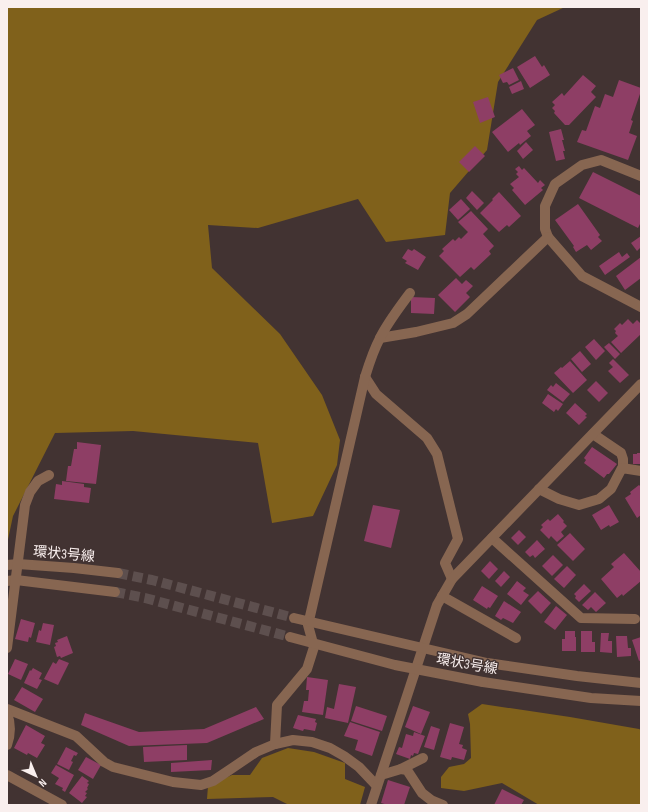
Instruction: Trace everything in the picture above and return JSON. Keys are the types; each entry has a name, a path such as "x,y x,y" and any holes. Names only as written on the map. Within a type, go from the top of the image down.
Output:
{"street":[{"path":"641,176 601,160 582,165 555,184 545,206 545,229 548,237 582,276 641,306"},
{"path":"380,338 416,332 453,323 467,314 548,237"},
{"path":"276,744 277,705 307,669 314,647 308,625 365,377 380,338 410,293"},
{"path":"365,377 376,394 427,438 436,454 458,539 445,563 452,579"},
{"path":"371,805 438,605 452,579 641,384"},
{"path":"539,489 559,499 579,505 599,499 611,489 623,468 623,459 621,453 593,434"},
{"path":"623,468 641,471"},
{"path":"7,648 12,580 18,564 25,505 30,492 38,481 49,475"},
{"path":"492,538 581,618 635,619"},
{"name":"環状3号線","path":"7,565 18,564 74,568 118,573"},
{"path":"12,580 115,592"},
{"path":"442,596 516,638"},
{"name":"環状3号線","path":"294,618 487,663 641,684"},
{"name":"環状3号線","path":"290,637 395,665 483,682 592,698 641,701"},
{"path":"7,709 76,736 104,762 113,767 173,782 201,784 213,781 256,752 276,744 293,740 312,742 330,748 344,756 359,768 377,786"},
{"path":"7,713 10,721 10,737 7,745"},
{"path":"381,775 401,769 423,758"},
{"path":"401,769 407,770 422,793 431,800 443,805"},
{"path":"7,775 62,805"}],"shaded area":[{"path":"7,7 565,7 537,20 498,82 487,150 450,193 445,235 386,242 358,199 258,228 208,225 212,268 280,334 322,395 340,440 337,465 313,516 272,523 258,443 133,431 55,433 13,516 7,544"},
{"path":"482,704 570,717 641,730 641,805 539,805 502,783 464,791 441,788 441,777 449,767 464,764 471,758 470,724 468,714"},
{"path":"288,748 314,752 345,763 345,779 365,787 360,805 289,805 273,797 207,799 208,786 232,775 250,775 262,758"}],"building":[{"path":"535,56 542,67 544,65 550,75 530,88 517,67"},
{"path":"513,68 519,80 509,85 507,82 503,83 499,75"},
{"path":"583,75 596,86 591,92 596,97 569,125 565,125 554,113 555,111 552,108 555,105 552,102 562,93 564,96"},
{"path":"619,80 641,88 631,120 633,121 629,133 637,136 628,160 577,142 582,130 586,131 595,106 600,108 605,94 613,97"},
{"path":"521,81 524,89 512,94 509,87"},
{"path":"488,97 495,117 480,123 473,102"},
{"path":"522,109 535,125 527,131 531,136 508,152 492,132"},
{"path":"561,129 564,140 562,140 565,151 563,151 565,159 556,161 549,132"},
{"path":"526,142 533,150 523,159 517,151"},
{"path":"475,146 485,156 469,172 459,162"},
{"path":"519,166 522,170 524,168 538,183 540,180 545,185 541,188 543,190 525,205 512,190 514,188 510,184 519,177 516,174 518,172 515,169"},
{"path":"593,172 641,196 641,222 638,228 579,198"},
{"path":"472,191 484,203 477,210 466,198"},
{"path":"499,192 521,216 509,227 507,225 499,232 480,213"},
{"path":"461,199 470,209 458,220 449,210"},
{"path":"578,204 600,235 598,237 602,241 591,250 587,245 576,252 573,247 574,246 555,220"},
{"path":"471,211 488,229 483,234 494,246 489,251 491,254 474,270 471,267 460,277 439,256 444,251 442,249 453,239 455,241 459,237 461,239 468,232 458,222"},
{"path":"641,236 641,247 637,251 631,243"},
{"path":"408,249 412,251 414,249 426,257 418,270 405,263 407,261 402,258"},
{"path":"619,252 622,257 627,253 630,257 605,275 599,266"},
{"path":"641,257 641,278 625,290 616,276"},
{"path":"456,278 462,284 466,280 473,286 466,293 470,297 455,312 438,295"},
{"path":"411,297 435,298 434,314 411,313"},
{"path":"628,319 633,324 637,320 641,324 641,334 621,353 611,342 618,336 614,329 620,323 622,325"},
{"path":"594,339 605,351 596,360 585,347"},
{"path":"609,343 620,354 615,359 604,347"},
{"path":"580,351 591,364 582,372 571,359"},
{"path":"613,359 629,375 620,383 608,371 613,367 609,363"},
{"path":"570,361 587,380 573,393 554,373"},
{"path":"596,381 608,393 599,402 587,390"},
{"path":"556,383 570,394 563,402 547,390 551,385 553,387"},
{"path":"548,394 563,404 558,411 556,409 554,412 542,403"},
{"path":"575,403 587,414 585,416 587,417 579,425 566,413"},
{"path":"77,442 101,445 96,484 66,481 68,466 71,466 74,449 77,449"},
{"path":"592,447 617,464 604,478 584,463 586,460 584,458"},
{"path":"641,453 641,464 633,464 633,454"},
{"path":"62,481 84,484 84,487 91,488 89,503 54,499 56,484 62,485"},
{"path":"639,485 641,487 641,515 637,518 625,498"},
{"path":"373,505 400,510 391,548 364,541"},
{"path":"609,505 619,522 610,527 609,525 601,530 592,515"},
{"path":"558,514 567,526 561,532 564,536 557,542 551,536 549,539 540,530 543,527 541,525 548,519 550,521"},
{"path":"519,530 526,537 518,545 511,538"},
{"path":"570,533 585,549 573,561 557,545"},
{"path":"537,540 545,549 535,558 533,555 530,557 525,552"},
{"path":"624,553 641,572 641,581 623,596 622,594 617,598 601,579 614,567 611,564"},
{"path":"553,555 563,565 552,576 542,566"},
{"path":"490,561 498,569 489,579 481,571"},
{"path":"567,566 576,575 564,588 554,579"},
{"path":"504,571 510,577 501,587 495,581"},
{"path":"517,581 526,588 523,591 529,595 521,605 507,594"},
{"path":"584,584 591,591 579,602 575,598 576,596 574,594"},
{"path":"482,586 498,596 490,608 488,607 487,609 473,600"},
{"path":"538,591 551,603 541,614 528,601"},
{"path":"595,592 606,603 596,612 591,607 588,610 582,605"},
{"path":"504,601 521,612 513,623 503,618 501,620 495,616"},
{"path":"556,606 567,615 555,630 544,622"},
{"path":"21,619 35,623 31,638 29,637 28,642 15,639"},
{"path":"43,623 54,625 50,645 36,642 39,630 41,631"},
{"path":"565,631 575,631 576,651 562,651 562,639 565,639"},
{"path":"581,631 592,631 592,642 595,642 595,652 581,652"},
{"path":"601,633 609,633 608,641 612,641 612,653 600,652"},
{"path":"67,636 73,653 61,658 60,656 57,657 54,647 56,646 55,643 58,642 57,640"},
{"path":"616,636 627,636 628,648 631,648 631,656 617,657"},
{"path":"641,637 641,660 639,661 632,640"},
{"path":"15,659 28,664 21,680 8,674"},
{"path":"59,659 69,663 58,685 44,679 53,662 56,664"},
{"path":"33,668 42,673 39,679 42,680 37,689 24,683 30,670 31,671"},
{"path":"307,677 328,680 323,715 302,712 304,701 308,701 309,690 306,690"},
{"path":"339,684 356,687 348,723 325,718 327,707 334,709"},
{"path":"22,687 43,699 35,712 14,700"},
{"path":"356,706 387,716 382,731 351,721"},
{"path":"413,706 430,712 421,734 405,727"},
{"path":"256,707 264,719 207,743 129,746 81,725 85,713 139,732 204,729"},
{"path":"298,715 316,719 315,722 317,723 315,731 304,729 303,731 293,728"},
{"path":"350,722 380,732 372,756 355,750 358,740 344,736"},
{"path":"450,723 464,727 459,744 463,745 462,748 467,750 464,760 452,757 451,760 440,757"},
{"path":"26,725 45,736 41,743 45,745 37,758 28,753 27,755 14,748"},
{"path":"431,726 440,729 434,750 424,747"},
{"path":"414,732 425,736 418,754 414,753 413,756 411,755 410,759 396,754 399,747 402,748 406,734 413,736"},
{"path":"187,745 187,760 144,762 143,747"},
{"path":"66,747 78,753 76,756 74,755 71,761 73,762 69,770 57,764"},
{"path":"86,757 101,765 93,779 78,770"},
{"path":"212,760 211,770 171,772 171,763"},
{"path":"56,765 74,775 65,792 62,790 63,788 55,784 59,778 51,773"},
{"path":"82,776 89,781 87,783 89,784 88,789 85,792 87,793 85,796 87,797 82,803 69,793"},
{"path":"388,780 410,787 404,805 388,805 381,803"},
{"path":"502,789 524,800 521,805 494,805"}],"tunnel":[{"path":"118,573 152,580 294,618"},
{"path":"115,592 145,598 290,637"}]}
